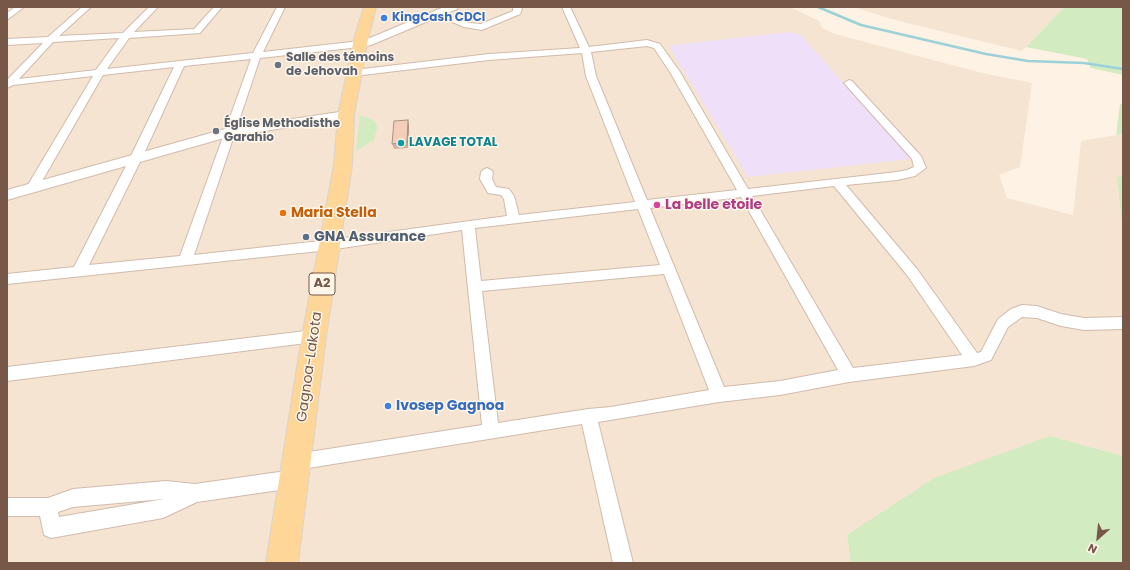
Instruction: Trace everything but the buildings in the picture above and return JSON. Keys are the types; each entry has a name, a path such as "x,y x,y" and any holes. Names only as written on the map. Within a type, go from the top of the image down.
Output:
{"main road":[{"name":"Gagnoa-Lakota","path":"282,563 314,336 343,165 346,115 360,44 370,7"}],"street":[{"path":"7,17 20,7"},
{"path":"8,84 50,40 87,7"},
{"path":"32,188 100,72 126,35 154,7"},
{"path":"7,42 197,31 218,7"},
{"path":"185,260 257,54 281,7"},
{"path":"8,84 257,54 368,43 454,7"},
{"path":"438,14 467,24 482,27 517,12 518,9 516,7"},
{"path":"566,7 586,50 591,76 719,395"},
{"path":"354,73 489,57 586,50 647,43 657,46 676,72 743,193 849,375"},
{"path":"79,271 136,158 181,63"},
{"path":"7,279 329,245 468,225 897,176 911,173 920,168 917,158 849,83"},
{"path":"7,195 230,132 346,115"},
{"path":"488,172 486,179 492,190 504,191 510,199 514,220"},
{"path":"837,182 912,272 974,360"},
{"path":"468,225 491,432"},
{"path":"475,287 668,269"},
{"path":"48,507 51,528 163,509 194,493 295,470 491,432 588,416 611,414 719,395 780,388 849,375 974,360 986,356 1003,323 1016,313 1022,311 1037,312 1061,320 1084,324 1123,323"},
{"path":"7,374 314,336"},
{"path":"588,416 623,563"},
{"path":"7,507 48,507 73,498 150,491 166,490 194,493"}],"shaded area":[{"path":"7,7 790,7 819,21 822,28 835,34 982,73 1032,83 1020,167 999,175 1007,198 1073,215 1081,141 1123,134 1123,176 1117,177 1123,236 1123,456 1050,436 847,534 851,563 7,563"},
{"path":"854,7 1064,7 1022,51 891,19"},
{"path":"790,32 801,35 911,159 748,177 670,48 673,45"}],"green space":[{"path":"1064,7 1123,7 1123,75 1091,68 1087,59 1026,47"},
{"path":"1120,104 1123,104 1123,134 1116,135"},
{"path":"360,115 376,122 377,128 374,140 356,151"},
{"path":"1123,176 1123,236 1117,177"},
{"path":"1050,436 1123,456 1123,563 851,563 847,535 934,478"}],"waterway":[{"path":"818,7 861,25 986,54 1028,61 1084,63 1123,69"}],"place":[{"name":"KingCash CDCI","path":"384,18"},
{"name":"Salle des témoins de Jehovah","path":"278,65"},
{"name":"Église Methodisthe Garahio","path":"216,131"},
{"name":"LAVAGE TOTAL","path":"401,143"},
{"name":"La belle etoile","path":"657,205"},
{"name":"Maria Stella","path":"283,213"},
{"name":"GNA Assurance","path":"306,237"},
{"name":"Ivosep Gagnoa","path":"388,406"}]}
